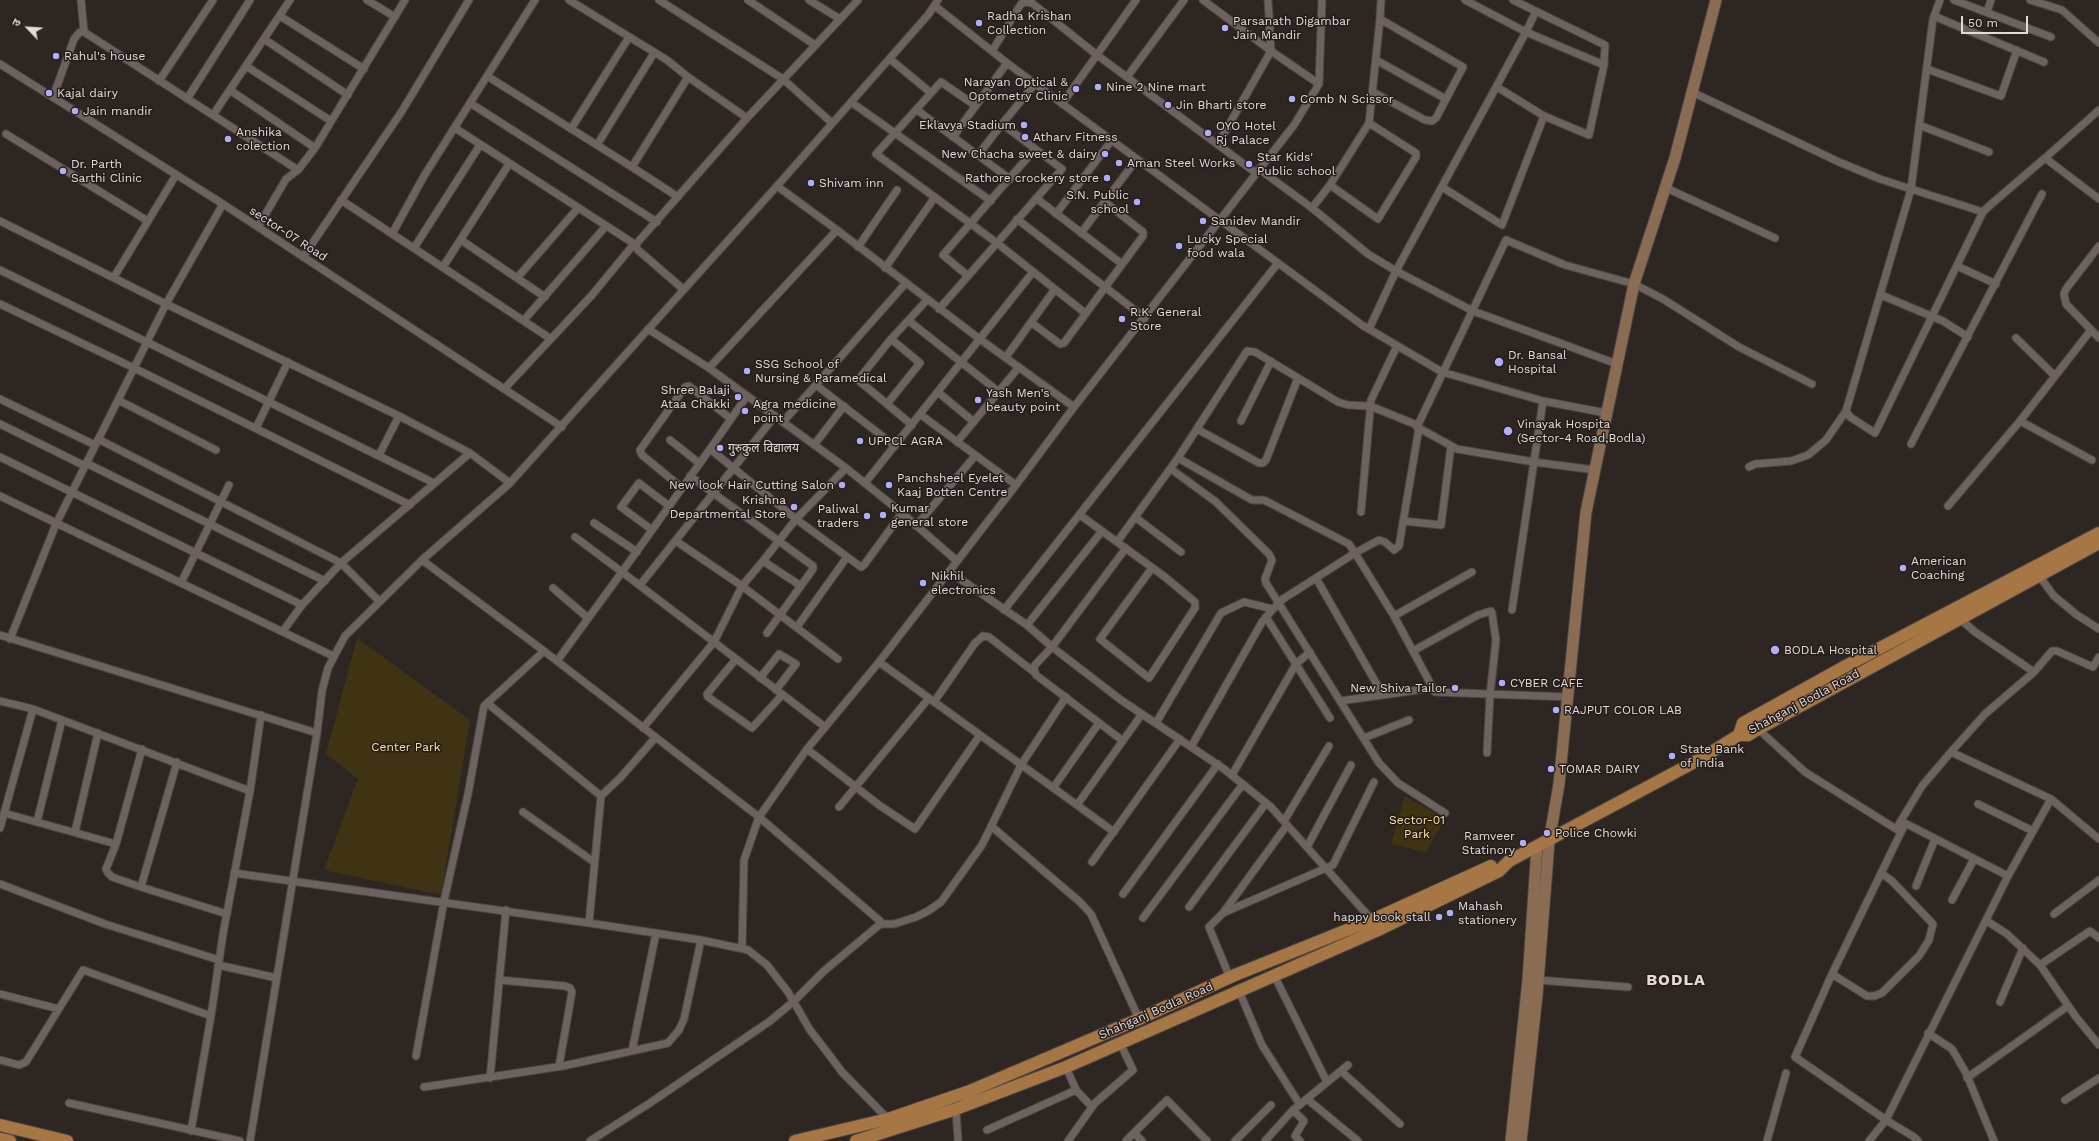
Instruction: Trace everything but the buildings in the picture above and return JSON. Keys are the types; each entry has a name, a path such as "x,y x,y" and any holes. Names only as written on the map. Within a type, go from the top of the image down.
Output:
{"main road":[{"path":"1521,1141 1538,980 1549,842 1560,784 1586,512 1634,284 1664,187 1675,158 1716,0"},
{"path":"1738,735 1743,723 1842,668 2099,533"},
{"name":"Shahganj Bodla Road","path":"856,1141 956,1109 1066,1067 1239,991 1375,925 1499,871 1510,861 1549,842 1702,758 1738,735 1748,735 1959,618 2040,577 2099,543"},
{"path":"1511,1141 1528,980 1537,847"},
{"name":"Shahganj Bodla Road","path":"795,1141 888,1119 970,1091 1139,1019 1230,978 1375,925"},
{"path":"1192,995 1199,1008"},
{"path":"0,1125 67,1141"}],"street":[{"path":"81,0 84,32"},
{"path":"159,81 213,0"},
{"path":"187,99 250,0"},
{"path":"213,115 290,0"},
{"path":"367,0 395,17"},
{"path":"258,227 286,179 298,170 332,121 405,0"},
{"path":"392,234 455,128 535,0"},
{"path":"569,0 654,53 747,118"},
{"path":"659,0 784,79 832,123"},
{"path":"748,0 816,45"},
{"path":"809,0 840,19"},
{"path":"504,389 592,295 635,244 657,222 747,118 858,0"},
{"path":"1062,104 1136,0"},
{"path":"1127,77 1184,0"},
{"path":"1203,0 1271,51 1319,84"},
{"path":"1218,144 1271,51 1268,0"},
{"path":"742,948 744,860 758,817 807,749 879,662 950,572 1074,407 1145,318 1218,220 1294,125 1319,84 1322,0"},
{"path":"1312,208 1330,184 1370,123 1381,0"},
{"path":"1465,0 1526,32 1604,66"},
{"path":"1497,87 1544,116 1589,134 1604,66 1605,45 1513,0"},
{"path":"1749,466 1755,464 1791,461 1808,455 1826,440 1846,411 1881,295 1910,189 1933,19 1940,0"},
{"path":"1954,0 2051,37"},
{"path":"1987,12 1991,0"},
{"path":"2030,0 2062,10 2099,43"},
{"path":"303,257 402,111 466,1"},
{"path":"992,51 1021,4 1028,1 1097,55 1218,144 1312,208 1368,254 1396,271 1474,312 1616,364"},
{"path":"250,1141 317,733 322,691 333,656 345,636 422,560 510,483 562,427 683,289 777,186 890,58 936,3 1007,63 1218,220 1369,329 1442,372 1543,401 1606,413"},
{"path":"1369,329 1396,271 1497,87 1536,11"},
{"path":"280,16 364,69"},
{"path":"1933,19 1936,17 2044,62"},
{"path":"1372,92 1429,121 1436,118 1463,67 1380,19"},
{"path":"53,97 74,39 80,32 84,32 298,170"},
{"path":"571,129 629,37"},
{"path":"264,39 348,95"},
{"path":"1927,69 2001,96 2017,50"},
{"path":"597,145 654,53"},
{"path":"890,58 931,93"},
{"path":"1376,60 1446,99"},
{"path":"953,137 1007,63"},
{"name":"sector-07 Road","path":"0,64 223,204 562,427"},
{"path":"246,66 332,121"},
{"path":"487,76 678,197"},
{"path":"632,167 688,77"},
{"path":"976,106 941,82 876,154 997,243 1086,313"},
{"path":"978,155 1035,84"},
{"path":"230,90 314,148"},
{"path":"1692,92 1839,162 1880,179 1983,212"},
{"path":"851,102 991,201"},
{"path":"470,104 657,222"},
{"path":"917,110 1010,179"},
{"path":"1846,411 1850,417 1875,433 1983,212 2099,110"},
{"path":"1442,187 1502,225 1544,116"},
{"path":"1330,184 1374,218 1378,219 1381,216 1416,155 1414,151 1370,123"},
{"path":"939,309 1062,169 1002,124"},
{"path":"1919,125 1989,152"},
{"path":"455,128 635,244 638,250 683,289"},
{"path":"6,134 148,221"},
{"path":"1056,214 1112,140"},
{"path":"414,248 480,145"},
{"path":"968,276 943,256 1035,149"},
{"path":"2045,158 2099,199"},
{"path":"1082,233 1137,159"},
{"path":"443,267 509,164"},
{"path":"114,277 176,174"},
{"path":"777,186 837,230 905,284 1074,407"},
{"path":"1664,187 1775,238"},
{"path":"858,247 897,190"},
{"path":"1911,444 2042,194"},
{"path":"885,268 935,197"},
{"path":"1036,198 1122,264"},
{"path":"341,200 551,339"},
{"path":"1032,322 1062,344 1144,234 1105,202"},
{"path":"10,639 56,524 72,491 166,304 223,204"},
{"path":"517,278 578,208"},
{"path":"1017,219 1106,286 1145,318"},
{"path":"0,221 166,304 399,416 470,453 510,483"},
{"path":"524,320 606,226"},
{"path":"709,368 837,230"},
{"path":"1191,747 1266,617 1279,602 1378,540 1385,542 1392,549 1398,548 1418,427 1442,372 1474,312 1507,239 1566,265 1634,284 1663,298 1739,347 1812,384"},
{"path":"461,240 545,297"},
{"path":"2099,246 2066,289 2064,294 2066,304 2099,338"},
{"path":"1004,610 1278,263"},
{"path":"1957,266 1996,284"},
{"path":"0,270 434,483"},
{"path":"865,483 981,340 1033,272"},
{"path":"783,422 905,284"},
{"path":"1006,357 1055,289"},
{"path":"1881,295 1953,326 1968,337"},
{"path":"912,425 858,380 891,339 927,300"},
{"path":"0,304 134,368 410,505"},
{"path":"909,321 999,392"},
{"path":"648,329 709,368 846,468 902,513 957,561"},
{"path":"1948,506 2020,421 2091,330"},
{"path":"2016,338 2055,376"},
{"path":"887,404 920,363 891,339"},
{"path":"1361,512 1370,406 1373,395 1397,346"},
{"path":"1117,542 1171,469 1245,353 1250,350 1338,402 1348,405 1370,406 1418,427 1451,446 1534,462 1595,470"},
{"path":"256,428 288,362"},
{"path":"1241,421 1271,362"},
{"path":"957,442 1019,367"},
{"path":"1197,429 1259,463 1263,463 1266,460 1298,378"},
{"path":"816,385 895,446"},
{"path":"682,488 640,453 680,394 685,387 689,386 731,419"},
{"path":"938,393 974,422"},
{"path":"557,661 748,396"},
{"path":"0,399 97,442 342,563 379,601"},
{"path":"118,400 216,450"},
{"path":"1512,610 1543,401"},
{"path":"814,445 844,406"},
{"path":"921,415 1016,485"},
{"path":"379,455 399,416"},
{"path":"640,585 715,494 775,416"},
{"path":"2020,421 2092,460"},
{"path":"0,424 86,464 325,581"},
{"path":"670,440 699,463"},
{"path":"1403,521 1441,525 1451,446"},
{"path":"710,449 796,519 861,567 902,513"},
{"path":"283,631 302,605 342,563 470,453"},
{"path":"916,526 976,456"},
{"path":"0,457 302,605"},
{"path":"1178,458 1252,500 1263,500 1268,502 1349,544 1353,548 1394,616 1432,688 1440,693 1568,697"},
{"path":"643,728 714,642 742,586 764,561 796,519 846,468"},
{"path":"1171,469 1216,502 1269,554 1272,560 1265,582 1379,763 1394,779 1445,813"},
{"path":"690,476 813,566 813,569 767,633"},
{"path":"652,530 621,507 639,483 669,506"},
{"path":"181,583 229,485"},
{"path":"0,496 333,656"},
{"path":"1080,515 1152,568 1192,600 1196,605 1149,678 1100,639 1152,568"},
{"path":"1135,517 1181,552"},
{"path":"594,522 637,552"},
{"path":"1027,625 1102,531"},
{"path":"575,537 825,727"},
{"path":"676,541 781,614 838,658"},
{"path":"1034,672 1035,665 1052,647 1126,548"},
{"path":"796,626 847,557"},
{"path":"422,560 544,651 758,817 880,920 880,924"},
{"path":"764,561 801,586"},
{"path":"950,572 1027,625 1052,647 1142,714 1218,764 1266,803 1286,823 1375,925"},
{"path":"1394,616 1472,572"},
{"path":"2040,577 2054,596 2077,616 2099,629"},
{"path":"1316,578 1383,695"},
{"path":"553,588 588,618"},
{"path":"1156,723 1221,613 1244,602 1273,609"},
{"path":"1413,651 1452,628 1491,611 1493,614 1496,640 1490,695 1487,754"},
{"path":"1266,617 1330,718"},
{"path":"1959,618 1975,632 2034,672"},
{"path":"0,636 317,733"},
{"path":"839,807 932,700 975,643 983,636 989,637 1123,741"},
{"path":"1918,1141 1795,1058 1832,974 1881,873 1903,822 1922,786 1985,714 2034,672 2055,650 2093,667 2099,673"},
{"path":"416,1056 444,901 468,794 484,706 544,651"},
{"path":"1232,775 1296,664 1310,652"},
{"path":"760,678 779,654 796,664 776,690"},
{"path":"2093,667 2099,657"},
{"path":"736,659 707,694 708,697 752,728 782,695"},
{"path":"879,662 1114,832"},
{"path":"1340,701 1432,688"},
{"path":"590,1141 650,1103 764,1026 793,1002 813,980 880,924 894,924 916,917 941,902 982,844 1001,802 1021,764 1066,697"},
{"path":"0,701 33,709 177,762 250,791"},
{"path":"487,703 601,796"},
{"path":"0,828 33,709"},
{"path":"1077,805 1142,714"},
{"path":"191,1131 211,1016 218,963 250,791 261,715"},
{"path":"37,822 62,720"},
{"path":"1364,738 1409,720"},
{"path":"1053,788 1100,722"},
{"path":"1758,729 1805,772 1896,829 1903,822"},
{"path":"75,832 98,733"},
{"path":"807,749 879,805 915,829 980,735"},
{"path":"589,923 601,796 621,777 655,738"},
{"path":"1092,862 1180,739"},
{"path":"1230,978 1208,929 1210,925 1223,913 1286,823 1330,746"},
{"path":"142,749 116,844 106,869 108,873 112,877 141,888 227,914"},
{"path":"1951,752 2050,799 2099,839"},
{"path":"141,888 177,762"},
{"path":"1123,894 1218,764"},
{"path":"1307,847 1351,765"},
{"path":"1223,913 1333,866 1374,782"},
{"path":"1143,918 1243,784"},
{"path":"1869,1141 1886,1120 1928,1033 1987,921 2008,876 2050,799"},
{"path":"1189,907 1266,803"},
{"path":"1978,804 2033,831"},
{"path":"523,812 594,862"},
{"path":"4,813 116,844"},
{"path":"1903,822 2008,876"},
{"path":"991,826 1080,902 1091,914 1139,1019"},
{"path":"1916,886 1935,839"},
{"path":"1952,900 1974,859"},
{"path":"234,873 506,910 700,940 742,948 753,954 767,965 793,1002 810,1030 842,1072 888,1119"},
{"path":"1832,974 1867,996 1874,996 1882,993 1919,956 1929,940 1933,924 1892,881 1881,873"},
{"path":"2054,914 2099,880"},
{"path":"0,884 105,924 218,963 277,978"},
{"path":"490,1078 506,910"},
{"path":"1987,921 2008,934 2040,965 2068,1006 2099,1045"},
{"path":"2040,965 2090,931 2099,938"},
{"path":"632,1051 656,933"},
{"path":"424,1087 490,1078 559,1066 668,1043 680,1030 684,1019 700,940"},
{"path":"2000,1002 2023,948"},
{"path":"0,1060 19,1065 26,1062 82,971 85,970 211,1016"},
{"path":"1274,975 1327,1082"},
{"path":"499,980 565,986 570,988 572,992 559,1066"},
{"path":"1538,980 1628,987"},
{"path":"1239,991 1262,1045 1300,1105"},
{"path":"0,994 59,1009"},
{"path":"1967,1078 2068,1006"},
{"path":"1928,1033 1952,1050 1966,1073 1994,1141"},
{"path":"1068,1141 1092,1107 1133,1070 1120,1043"},
{"path":"1265,1141 1293,1110 1348,1065"},
{"path":"1066,1067 1076,1090 1092,1107"},
{"path":"1341,1071 1400,1124"},
{"path":"1767,1141 1786,1073"},
{"path":"2064,1100 2099,1078"},
{"path":"987,1130 1076,1090"},
{"path":"1307,1099 1358,1141"},
{"path":"1126,1141 1167,1100 1207,1141"},
{"path":"69,1103 240,1141"},
{"path":"1235,1141 1271,1105"},
{"path":"956,1109 958,1141"},
{"path":"1293,1110 1304,1121 1295,1136 1300,1141"},
{"path":"1134,1133 1142,1141"}],"green space":[{"name":"Center Park","path":"357,638 470,720 441,895 324,870 358,779 326,754"},
{"name":"Sector-01 Park","path":"1405,796 1445,819 1426,852 1391,844"}],"place":[{"name":"Radha Krishan Collection","path":"979,23"},
{"name":"Parsanath Digambar Jain Mandir","path":"1225,28"},
{"name":"Rahul's house","path":"56,56"},
{"name":"Nine 2 Nine mart","path":"1098,87"},
{"name":"Narayan Optical & Optometry Clinic","path":"1076,89"},
{"name":"Kajal dairy","path":"49,93"},
{"name":"Comb N Scissor","path":"1292,99"},
{"name":"Jin Bharti store","path":"1168,105"},
{"name":"Jain mandir","path":"75,111"},
{"name":"Eklavya Stadium","path":"1024,125"},
{"name":"OYO Hotel Rj Palace","path":"1208,133"},
{"name":"Atharv Fitness","path":"1025,137"},
{"name":"Anshika colection","path":"228,139"},
{"name":"New Chacha sweet & dairy","path":"1105,154"},
{"name":"Aman Steel Works","path":"1119,163"},
{"name":"Star Kids' Public school","path":"1249,164"},
{"name":"Dr. Parth Sarthi Clinic","path":"63,171"},
{"name":"Rathore crockery store","path":"1107,178"},
{"name":"Shivam inn","path":"811,183"},
{"name":"S.N. Public school","path":"1137,202"},
{"name":"Sanidev Mandir","path":"1203,221"},
{"name":"Lucky Special food wala","path":"1179,246"},
{"name":"R.K. General Store","path":"1122,319"},
{"name":"Dr. Bansal Hospital","path":"1499,362"},
{"name":"SSG School of Nursing & Paramedical","path":"747,371"},
{"name":"Shree Balaji Ataa Chakki","path":"738,397"},
{"name":"Yash Men's beauty point","path":"978,400"},
{"name":"Agra medicine point","path":"745,411"},
{"name":"Vinayak Hospita (Sector-4 Road,Bodla)","path":"1508,431"},
{"name":"UPPCL AGRA","path":"860,441"},
{"name":"गुरुकुल विद्यालय","path":"720,448"},
{"name":"New look Hair Cutting Salon","path":"842,485"},
{"name":"Panchsheel Eyelet Kaaj Botten Centre","path":"889,485"},
{"name":"Krishna Departmental Store","path":"794,507"},
{"name":"Kumar general store","path":"883,515"},
{"name":"Paliwal traders","path":"867,516"},
{"name":"American Coaching","path":"1903,568"},
{"name":"Nikhil electronics","path":"923,583"},
{"name":"BODLA Hospital","path":"1775,650"},
{"name":"CYBER CAFE","path":"1502,683"},
{"name":"New Shiva Tailor","path":"1455,688"},
{"name":"RAJPUT COLOR LAB","path":"1556,710"},
{"name":"State Bank of India","path":"1672,756"},
{"name":"TOMAR DAIRY","path":"1551,769"},
{"name":"Police Chowki","path":"1547,833"},
{"name":"Ramveer Statinory","path":"1523,843"},
{"name":"Mahash stationery","path":"1450,913"},
{"name":"happy book stall","path":"1439,917"}],"district":[{"name":"BODLA","path":"1676,980"}]}
